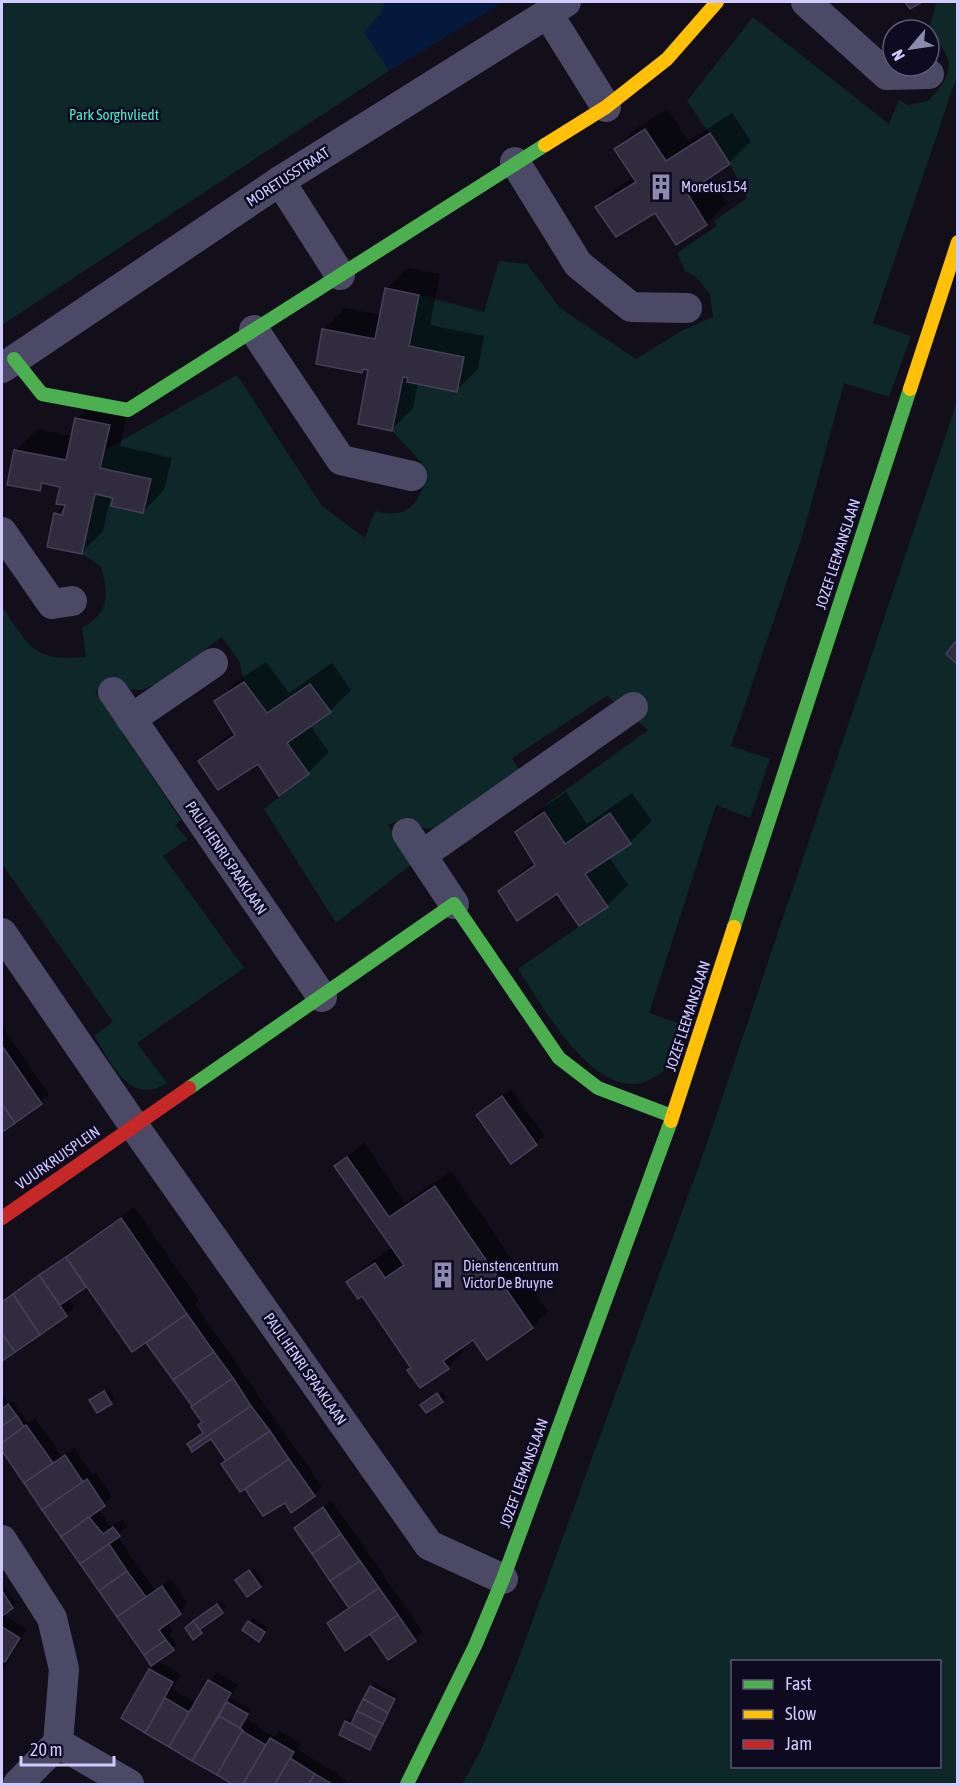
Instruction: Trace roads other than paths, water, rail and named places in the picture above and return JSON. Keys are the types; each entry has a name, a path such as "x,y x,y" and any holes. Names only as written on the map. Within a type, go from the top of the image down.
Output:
{"street":[{"name":"MORETUSSTRAAT","path":"557,8 280,181 8,363 42,394 128,410 515,162 606,107 667,59 717,2"},
{"path":"806,2 881,70"},
{"path":"557,8 606,107"},
{"path":"515,162 578,264 631,307 687,308"},
{"path":"280,181 340,275"},
{"name":"JOZEF LEEMANSLAAN","path":"407,1785 475,1646 503,1579 672,1116 957,242"},
{"path":"254,330 341,460 412,476"},
{"path":"2,532 52,604 72,601"},
{"path":"131,719 213,663"},
{"name":"PAUL HENRI SPAAKLAAN","path":"113,692 322,997"},
{"path":"633,706 415,844 559,1058 573,1073 596,1088 672,1116"},
{"path":"134,1126 454,904"},
{"name":"PAUL HENRI SPAAKLAAN","path":"2,933 134,1126 429,1545 503,1579"},
{"name":"VUURKRUISPLEIN","path":"2,1218 134,1126"},
{"path":"2,1540 52,1618 64,1669 58,1743 18,1785"},
{"path":"58,1743 129,1785"}],"water":[{"path":"385,2 503,2 389,71 364,32 380,14"}],"place":[{"name":"Moretus154","path":"661,187"},
{"name":"Dienstencentrum Victor De Bruyne","path":"443,1275"}],"park label":[{"name":"Park Sorghvliedt","path":"114,115"}]}
